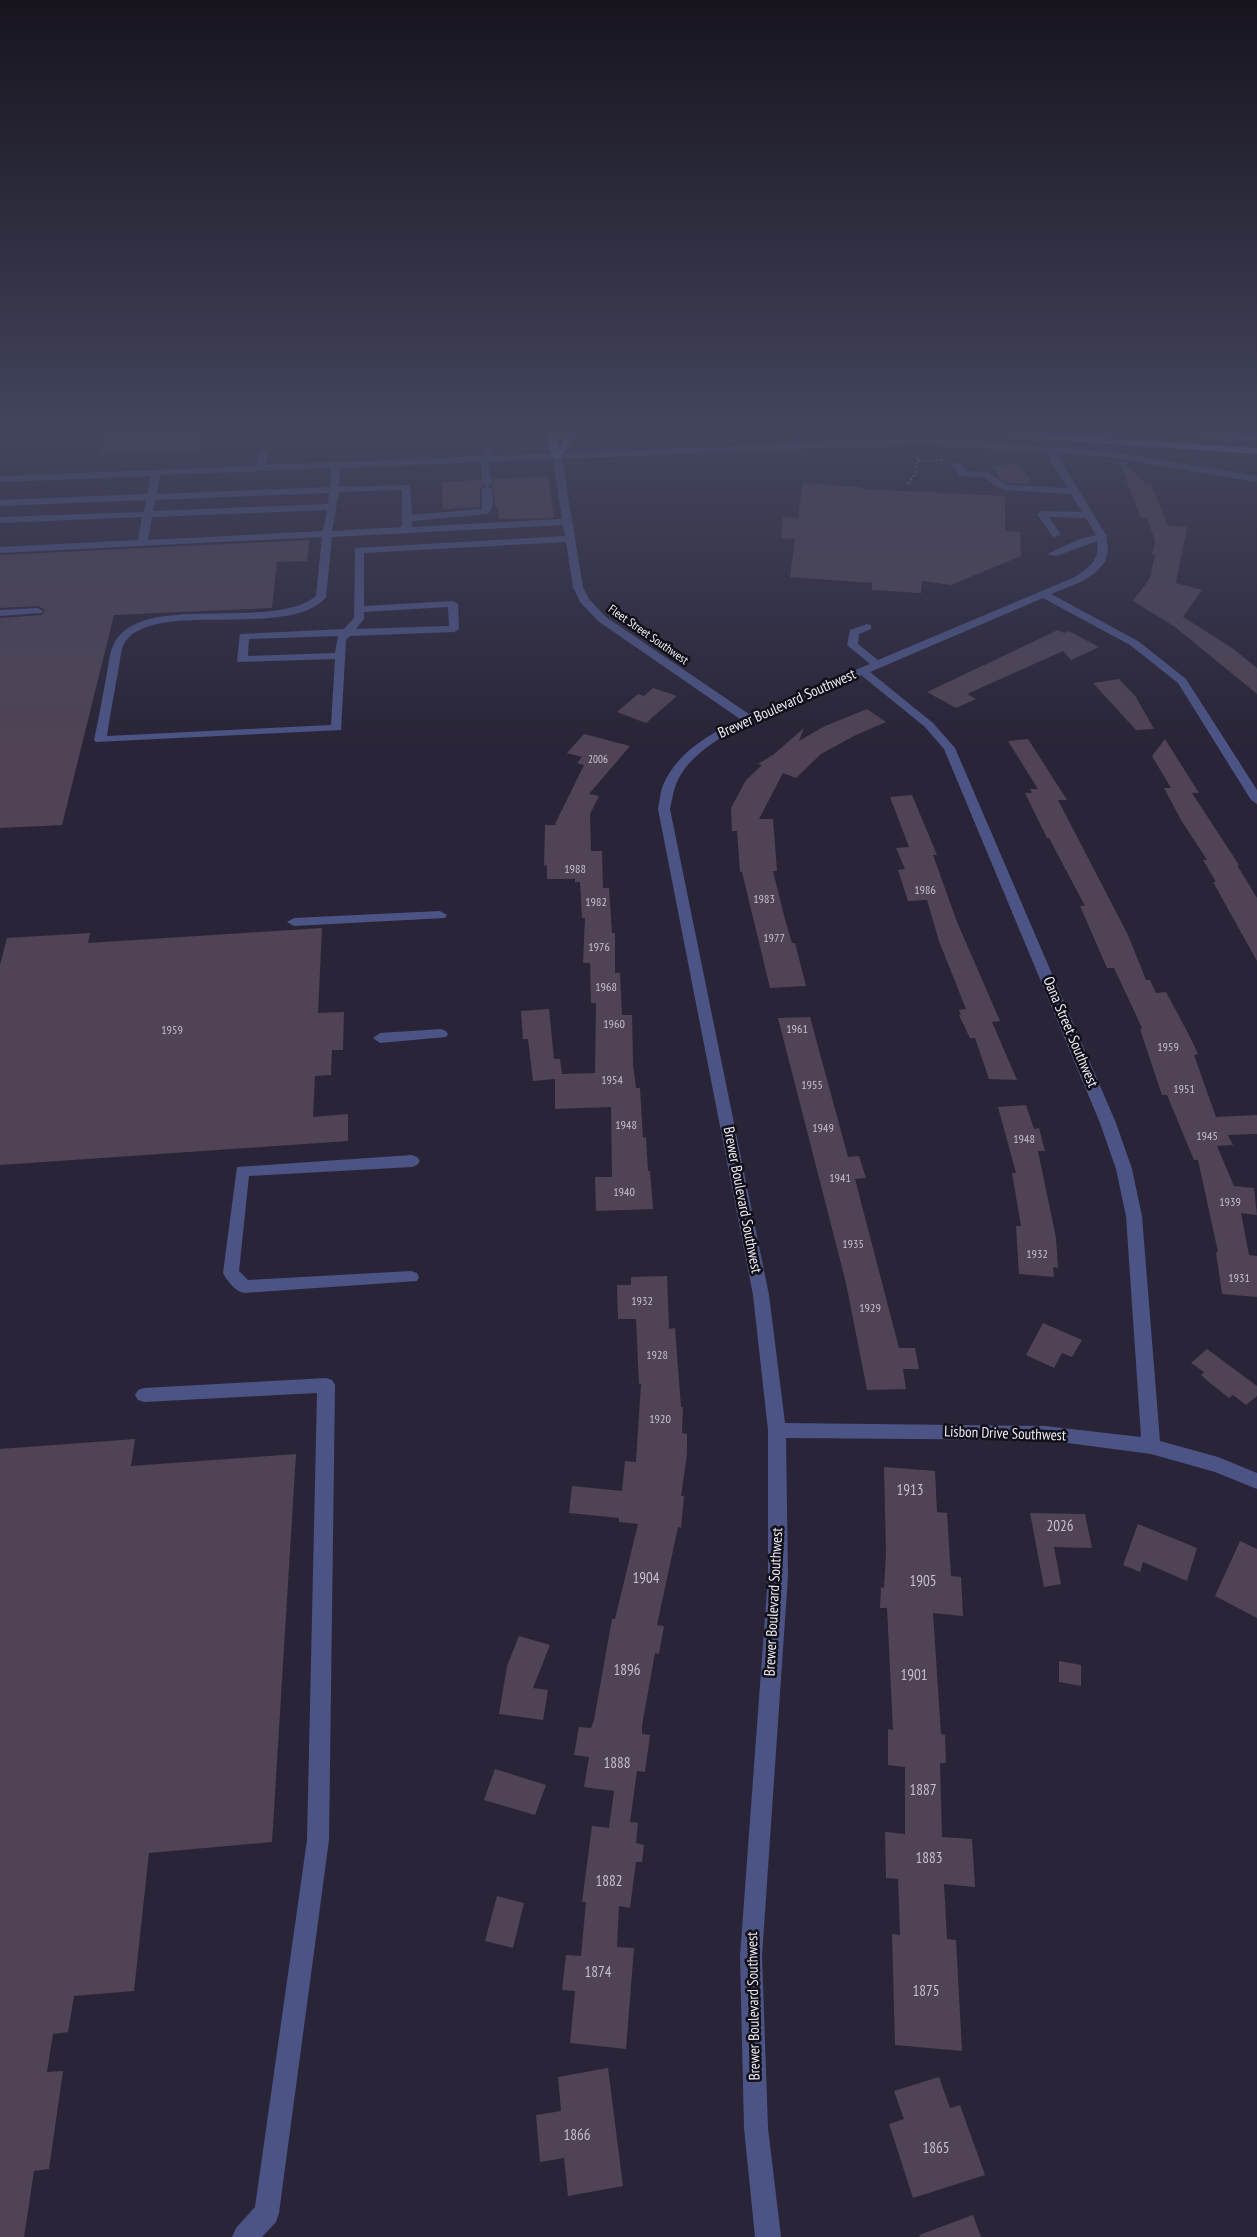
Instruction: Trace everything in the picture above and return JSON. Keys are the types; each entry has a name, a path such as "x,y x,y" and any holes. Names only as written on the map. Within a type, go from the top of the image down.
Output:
{"street":[{"path":"142,544 143,538"},
{"path":"0,550 257,538"},
{"path":"327,538 321,597 308,607 284,613 160,620 131,629 118,646 100,740 337,728 341,639 359,619 359,550 570,540"},
{"path":"1052,554 1083,541 1095,538"},
{"name":"Brewer Boulevard Southwest","path":"768,2237 756,2128 751,1956 778,1576 777,1430 760,1295 664,809 670,783 687,758 714,736 748,719 1091,572 1101,561 1105,549 1101,538"},
{"name":"Fleet Street Southwest","path":"570,540 578,587 584,600 602,619 748,719"},
{"path":"1043,594 1147,651 1167,666 1182,681 1257,800"},
{"path":"340,656 242,660 244,636 348,632 364,634 454,629 453,604 359,609"},
{"path":"0,613 38,611"},
{"path":"867,627 854,632 852,645 877,664"},
{"name":"Oana Street Southwest","path":"862,670 929,725 949,748 1108,1123 1124,1169 1134,1216 1151,1446"},
{"path":"294,922 440,915"},
{"path":"380,1038 441,1034"},
{"path":"410,1277 244,1287 231,1273 242,1171 412,1161"},
{"path":"144,1395 326,1385 318,1840 267,2213 245,2237"},
{"name":"Lisbon Drive Southwest","path":"777,1430 1045,1433 1151,1446 1218,1465 1257,1481"}],"building":[{"path":"787,538 1020,538 1021,556 951,585 922,581 921,593 872,590 872,583 790,577 795,539"},
{"path":"1154,538 1185,538 1176,583 1202,590 1183,617 1232,648 1257,668 1257,694 1175,627 1133,601 1150,578 1155,555 1152,555"},
{"path":"309,540 307,561 277,562 272,608 114,615 62,825 0,828 0,618 42,615 45,610 38,606 0,608 0,555"},
{"path":"1058,630 1064,633 1069,631 1099,647 1071,660 1063,651 967,694 976,699 956,708 927,692"},
{"path":"1119,679 1136,697 1154,729 1136,730 1093,683"},
{"path":"653,688 677,696 646,723 617,712 638,694 644,696"},
{"path":"867,709 886,722 856,735 821,754 796,778 783,773 759,819 773,819 777,871 773,871 786,923 792,943 795,943 806,986 770,988 742,872 740,872 737,831 732,831 731,808 746,780 762,765 758,764 773,755 804,728 799,741 825,726"},
{"path":"584,734 630,746 589,794 599,796 590,814 591,851 602,851 603,888 609,888 612,933 615,933 615,973 620,973 622,1015 632,1015 633,1064 636,1088 640,1088 643,1138 646,1137 653,1209 596,1211 595,1177 612,1177 611,1107 555,1109 555,1079 533,1081 528,1039 523,1039 521,1011 549,1009 554,1059 560,1059 562,1074 595,1073 596,1003 591,1003 590,963 583,963 585,918 582,918 580,882 575,882 575,879 547,879 547,865 544,866 545,825 557,825 555,824 584,765 577,763 582,757 567,753"},
{"path":"1028,739 1067,800 1058,800 1128,935 1146,980 1150,980 1156,993 1166,992 1189,1035 1198,1054 1194,1055 1216,1117 1257,1115 1257,1134 1228,1135 1233,1145 1217,1146 1234,1186 1254,1188 1257,1215 1241,1213 1249,1255 1257,1256 1257,1297 1222,1294 1216,1252 1218,1252 1198,1160 1194,1160 1167,1095 1162,1095 1140,1029 1142,1028 1114,968 1107,968 1080,906 1085,906 1049,838 1047,838 1025,793 1032,793 1030,789 1038,789 1008,741"},
{"path":"1165,739 1199,793 1192,793 1239,865 1237,865 1257,898 1257,961 1213,882 1216,882 1203,860 1207,860 1181,820 1164,788 1171,788 1152,756"},
{"path":"912,795 937,855 933,855 957,922 1000,1021 992,1022 1017,1080 989,1079 975,1038 970,1038 959,1015 961,1015 959,1010 966,1009 939,941 927,900 908,901 898,870 905,869 896,848 909,847 890,797"},
{"path":"322,928 318,1013 344,1012 343,1050 332,1050 331,1075 315,1076 313,1117 348,1114 348,1141 0,1165 0,965 7,938 90,933 88,943"},
{"path":"810,1017 848,1157 859,1156 866,1178 855,1179 899,1348 915,1348 919,1369 903,1369 906,1389 867,1390 846,1283 778,1018"},
{"path":"1026,1105 1034,1129 1039,1128 1045,1151 1038,1151 1056,1238 1058,1268 1053,1267 1054,1277 1019,1274 1016,1226 1021,1226 1012,1173 1016,1173 998,1107"},
{"path":"667,1276 669,1329 675,1328 681,1407 683,1407 682,1433 687,1434 687,1454 681,1496 684,1496 681,1528 678,1527 657,1625 664,1626 659,1654 655,1653 642,1726 642,1734 650,1735 645,1772 637,1771 630,1822 638,1823 636,1843 644,1845 642,1862 636,1862 630,1908 619,1906 617,1947 634,1948 626,2049 570,2043 575,1991 562,1990 566,1955 581,1956 586,1902 582,1902 592,1826 609,1828 614,1791 584,1787 589,1757 574,1755 579,1727 591,1728 594,1720 612,1619 615,1619 638,1524 619,1522 619,1518 569,1513 572,1486 622,1491 625,1461 636,1462 641,1384 639,1384 636,1319 618,1319 617,1285 631,1285 631,1277"},
{"path":"1043,1323 1082,1340 1072,1357 1062,1353 1054,1368 1026,1355"},
{"path":"1207,1349 1257,1386 1257,1396 1246,1405 1233,1395 1229,1398 1201,1375 1204,1372 1191,1363"},
{"path":"135,1439 131,1466 296,1454 272,1842 149,1853 134,1991 74,1996 68,2032 53,2034 47,2072 63,2071 49,2169 34,2171 24,2237 0,2237 0,1449"},
{"path":"884,1467 935,1471 937,1512 947,1513 951,1576 961,1577 963,1616 933,1613 941,1734 945,1735 946,1763 940,1763 942,1837 972,1839 975,1887 944,1884 947,1939 956,1940 962,2051 895,2045 892,1934 900,1935 898,1879 886,1878 885,1832 905,1834 905,1767 888,1765 888,1729 893,1730 887,1608 880,1608 881,1587 884,1588 886,1553"},
{"path":"1030,1513 1085,1514 1092,1548 1054,1547 1061,1584 1044,1587"},
{"path":"1138,1524 1197,1548 1187,1581 1143,1562 1140,1572 1123,1565"},
{"path":"1240,1541 1257,1549 1257,1618 1215,1596"},
{"path":"519,1636 550,1645 533,1688 548,1690 543,1720 499,1714 507,1666"},
{"path":"1059,1661 1081,1665 1081,1686 1059,1682"},
{"path":"495,1769 546,1785 535,1815 484,1800"},
{"path":"497,1896 524,1903 513,1948 485,1941"},
{"path":"608,2068 623,2186 568,2196 564,2158 540,2162 536,2115 561,2111 558,2077"},
{"path":"939,2077 950,2108 960,2105 985,2175 913,2198 889,2124 904,2119 894,2091"},
{"path":"973,2215 981,2237 920,2237 919,2235"}]}
